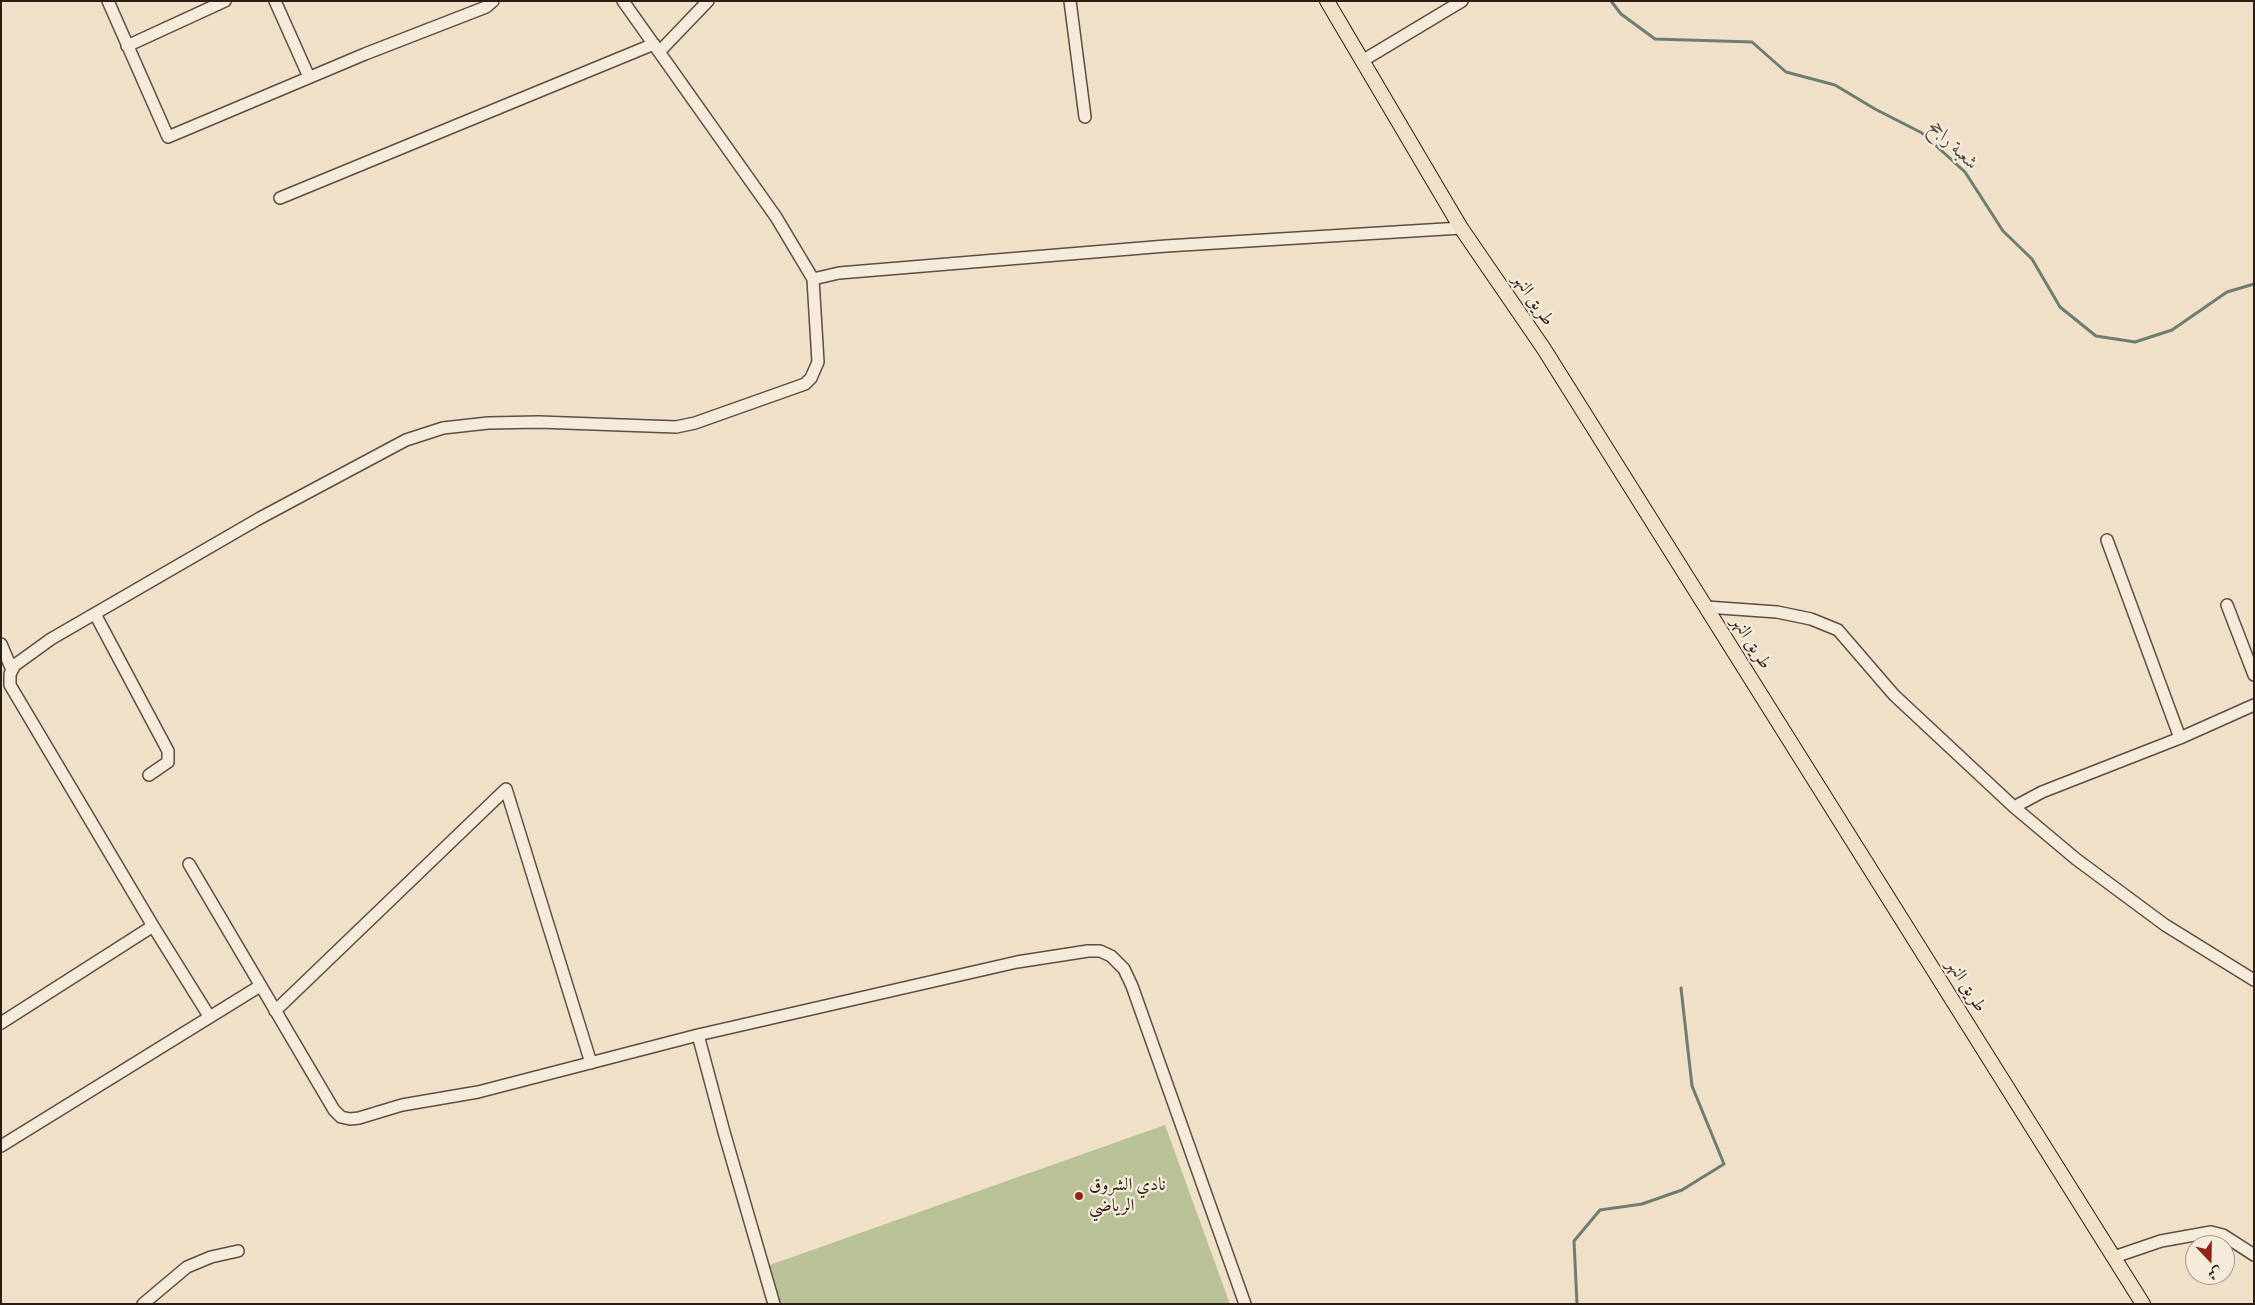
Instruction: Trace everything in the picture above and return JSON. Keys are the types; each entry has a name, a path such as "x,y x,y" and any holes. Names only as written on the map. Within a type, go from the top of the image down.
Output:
{"main road":[{"name":"طريق النهر","path":"1327,1 1461,228 1544,349 2143,1304"}],"street":[{"path":"108,1 168,137 309,77 486,6 493,1"},
{"path":"127,46 225,1"},
{"path":"276,1 309,77"},
{"path":"209,1016 153,926 10,685 9,678 12,670 22,658 50,639 269,514 406,440 443,428 469,424 539,422 676,428 805,384 811,378 818,362 813,279 776,217 623,1"},
{"path":"280,198 657,47 708,1"},
{"path":"1070,1 1085,117"},
{"path":"1362,60 1462,1"},
{"path":"813,279 839,273 1156,247 1461,228"},
{"path":"2106,540 2180,738"},
{"path":"2227,605 2254,675"},
{"path":"1706,607 1777,612 1811,619 1838,630 1894,696 2014,806 2076,859 2165,925 2254,980"},
{"path":"95,614 168,751 168,762 149,774"},
{"path":"1,644 12,670"},
{"path":"2014,806 2042,792 2180,738 2254,705"},
{"path":"275,1011 506,789 591,1063"},
{"path":"189,864 334,1110 341,1117 350,1119 402,1105 478,1092 698,1035 1017,962 1088,951 1100,952 1111,956 1124,969 1132,986 1246,1304"},
{"path":"1,1024 153,926"},
{"path":"1,1146 260,986"},
{"path":"698,1035 774,1304"},
{"path":"2114,1257 2161,1241 2211,1232 2223,1235 2254,1255"},
{"path":"143,1304 186,1267 211,1257 238,1250"}],"green space":[{"name":"نادي الشروق الرياضي","path":"1165,1125 1230,1304 781,1304 767,1266"}],"waterway":[{"name":"شعبة راجح","path":"1611,1 1621,14 1655,39 1752,42 1786,72 1835,85 1875,109 1922,133 1965,172 2003,231 2032,259 2060,307 2096,336 2135,342 2172,330 2227,292 2254,284"},
{"path":"1577,1304 1574,1241 1600,1210 1642,1204 1682,1190 1724,1164 1692,1086 1681,988"}],"place":[{"name":"نادي الشروق الرياضي","path":"1079,1196"}]}
